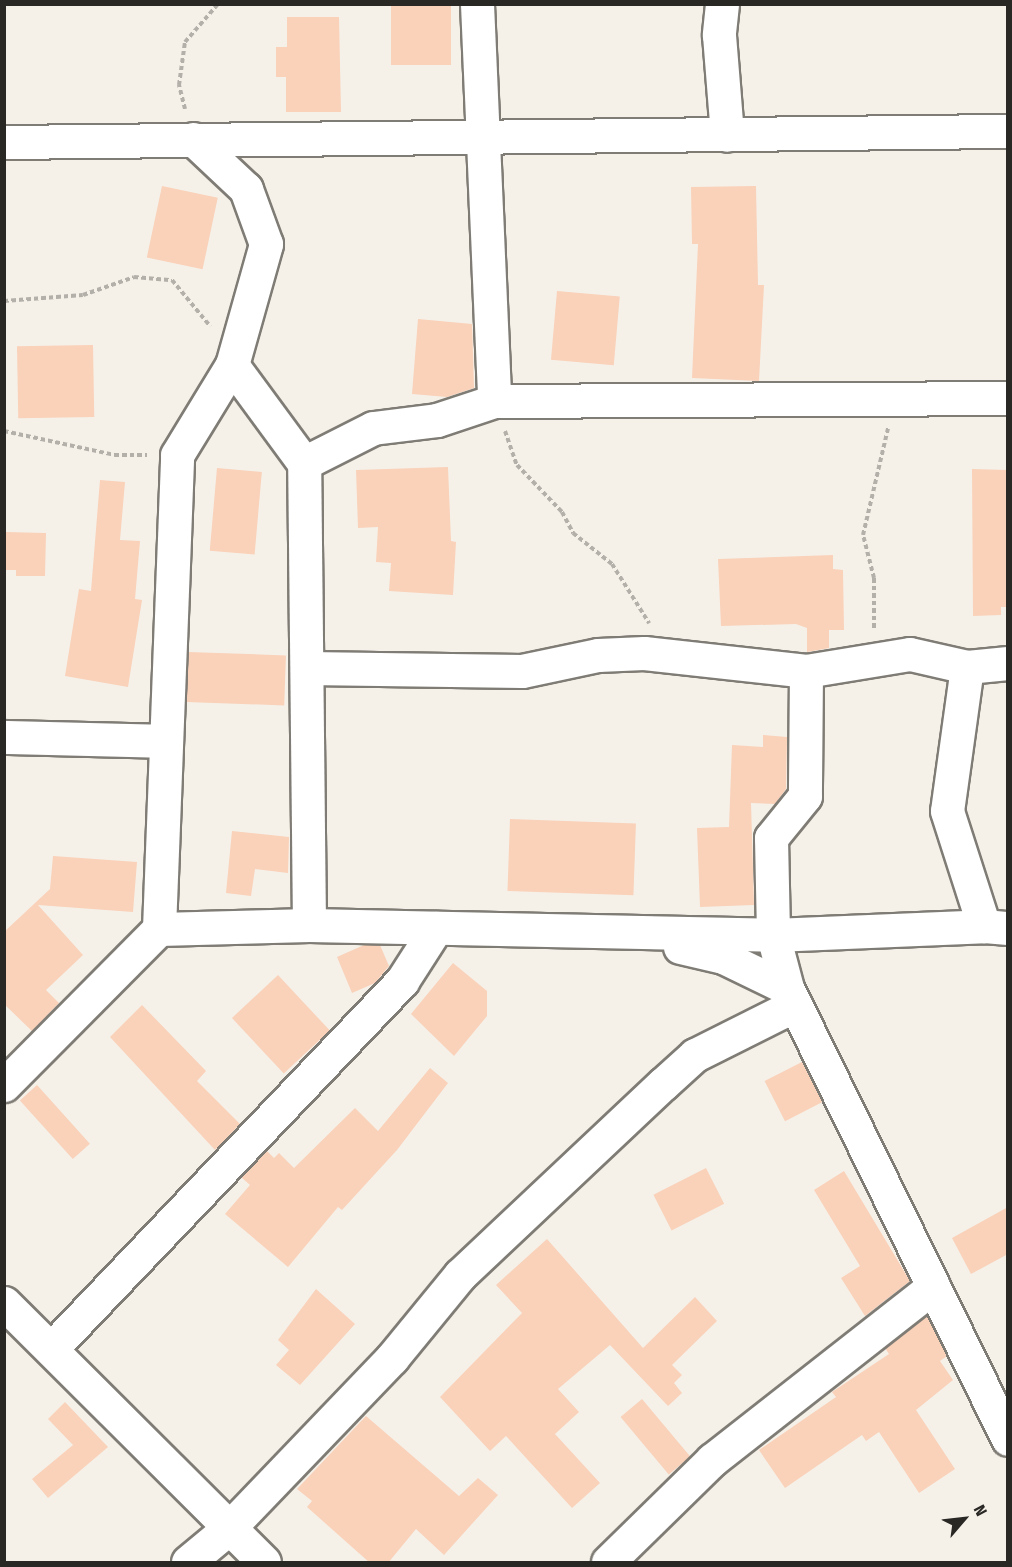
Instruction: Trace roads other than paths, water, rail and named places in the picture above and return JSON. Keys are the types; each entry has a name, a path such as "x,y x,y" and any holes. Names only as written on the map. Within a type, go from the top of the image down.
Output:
{"street":[{"path":"477,4 480,133 499,401"},
{"path":"722,4 719,35 727,135"},
{"path":"4,142 480,133 727,135 1008,131"},
{"path":"4,1085 159,929 163,741 177,456 234,360 266,244 246,189 193,139"},
{"path":"234,360 304,463 309,925"},
{"path":"304,463 374,428 437,420 499,401 1008,398"},
{"path":"308,669 522,671 598,655 644,653 806,671 910,654 967,667 1008,663"},
{"path":"159,929 309,925 773,935 996,927 947,811 967,667"},
{"path":"806,671 805,796 771,838 773,935 791,996 1008,1438"},
{"path":"4,737 163,741"},
{"path":"51,1349 402,981 436,928"},
{"path":"616,931 723,957 791,996"},
{"path":"188,1563 229,1528 392,1358 460,1275 587,1154 695,1055 791,996"},
{"path":"608,1563 712,1460 933,1287"},
{"path":"4,1303 264,1563"}]}
